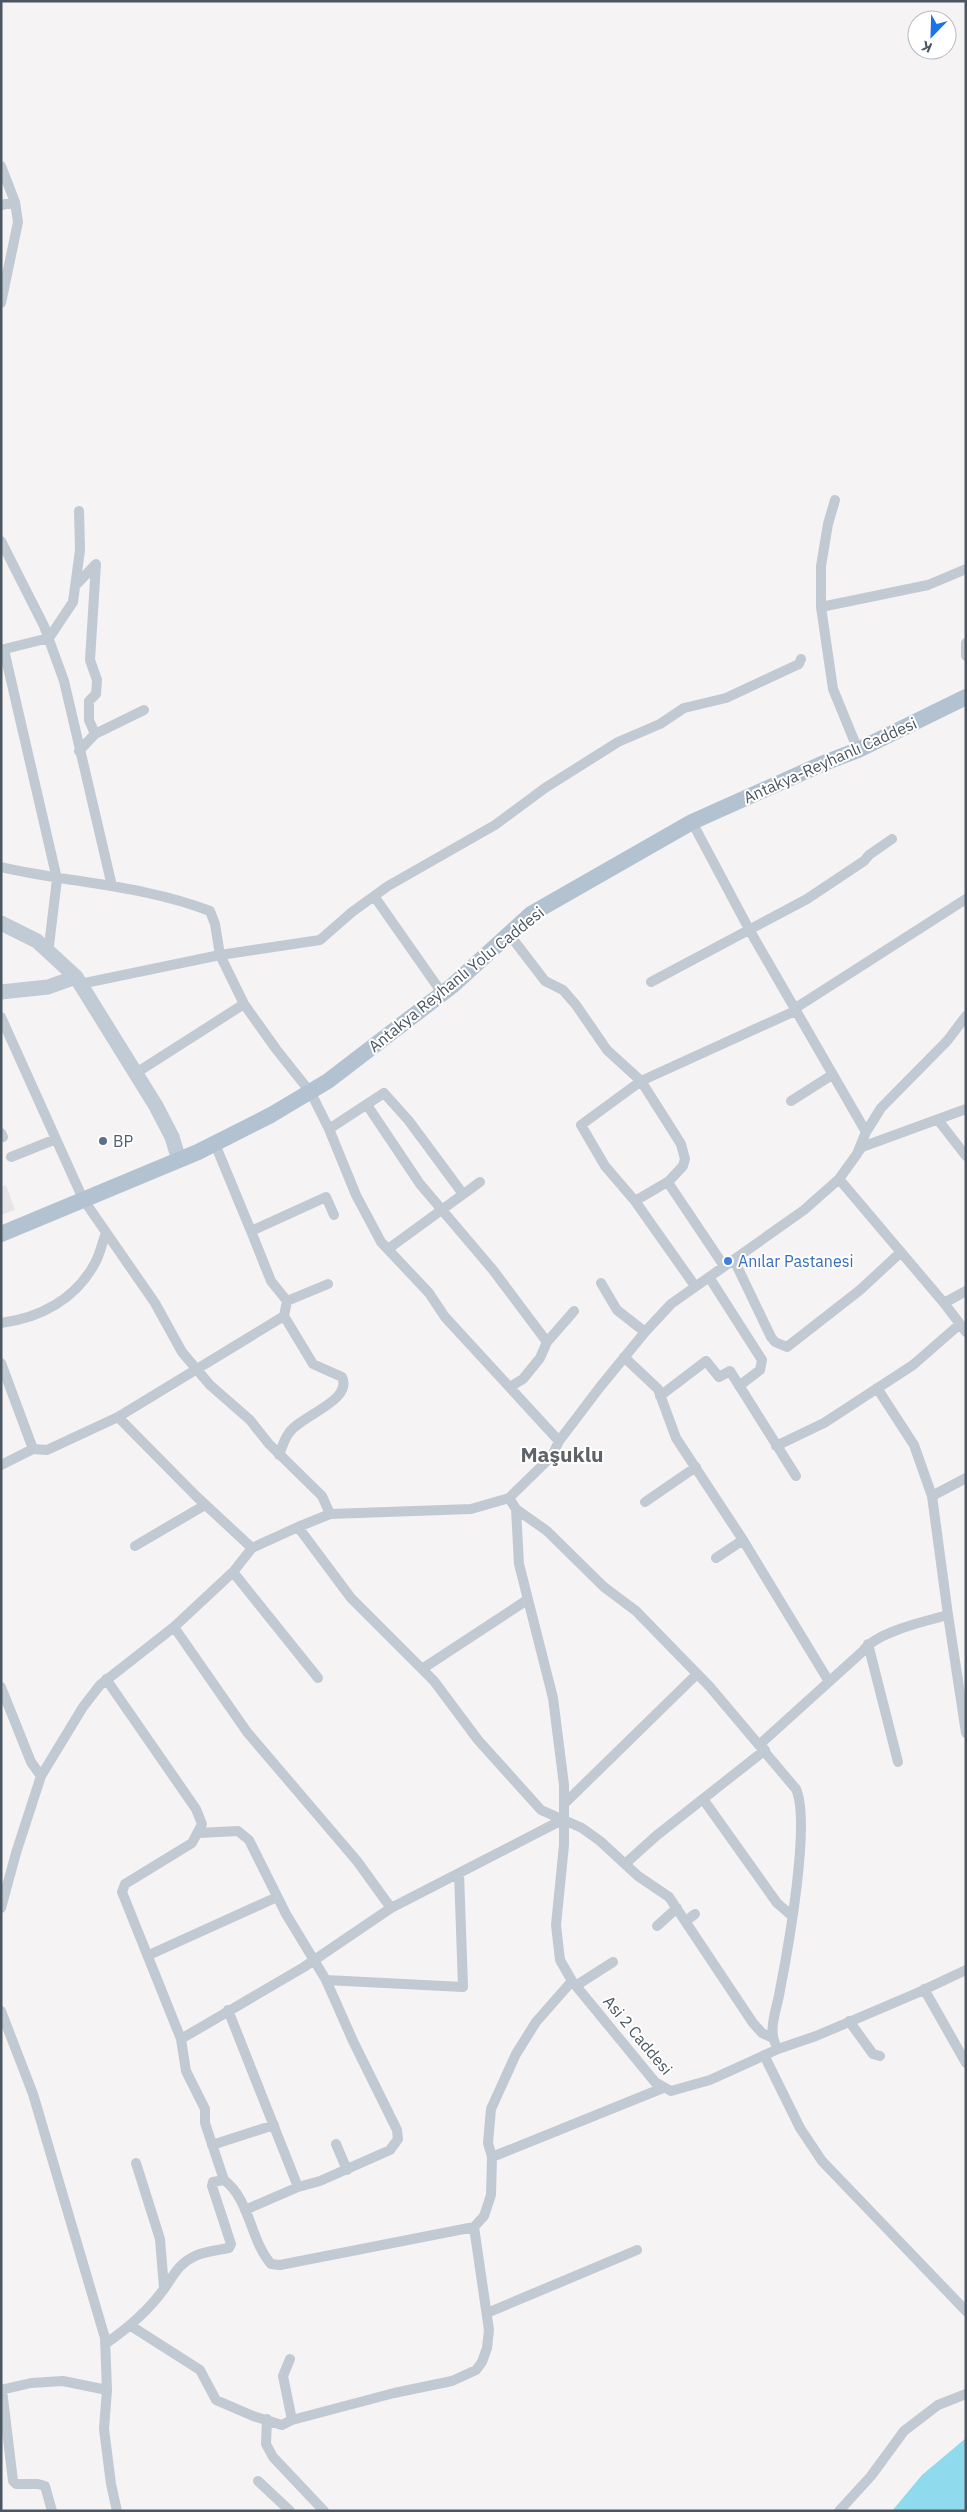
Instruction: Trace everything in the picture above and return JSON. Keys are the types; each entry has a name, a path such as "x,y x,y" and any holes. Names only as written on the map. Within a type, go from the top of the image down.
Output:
{"main road":[{"name":"Antakya-Reyhanlı Caddesi","path":"692,822 824,763 858,750 966,697"},
{"name":"Antakya Reyhanlı Yolu Caddesi","path":"1,1234 216,1144 311,1092 442,993 531,914 692,822"},
{"path":"1,923 37,941 48,954 78,981 136,1073 172,1137 179,1160"},
{"path":"1,992 48,987 78,981"}],"street":[{"path":"1,166 15,202 18,222 1,302"},
{"path":"1,206 15,202"},
{"path":"836,500 828,524 822,566 821,607 833,689 858,750"},
{"path":"48,954 57,878 2,650 49,638 73,602 80,550 79,511"},
{"path":"1,541 49,638 64,681 112,886"},
{"path":"75,586 96,564 90,660 97,680 96,694 89,701 89,720 95,734"},
{"path":"821,607 928,585 966,569"},
{"path":"966,643 966,656"},
{"path":"78,981 220,955 320,940 374,896 495,825 545,788 618,742 660,724 684,708 726,698 798,664 801,659"},
{"path":"79,751 95,734 144,710"},
{"path":"692,822 750,931 866,1132"},
{"path":"651,982 750,931 815,894 864,862 869,855 892,839"},
{"path":"1,867 185,901 210,911 215,924 220,955 244,1004 276,1050 311,1092 329,1129 356,1195 381,1242 429,1293 446,1316 560,1441"},
{"path":"374,896 442,993"},
{"path":"695,1286 635,1201 605,1166 581,1125 641,1082 795,1010 966,899"},
{"path":"509,934 545,981 563,990 576,1005 607,1050 641,1082 681,1144 685,1159 682,1166 669,1181 635,1201"},
{"path":"136,1073 244,1004"},
{"path":"1,1016 83,1199 106,1234 135,1272 182,1352 210,1385 250,1420 279,1455 322,1496 330,1514"},
{"path":"857,1154 866,1132 881,1108 947,1041 966,1016"},
{"path":"791,1101 832,1075"},
{"path":"329,1129 384,1093 409,1121 463,1194"},
{"path":"367,1105 420,1184 493,1270 547,1342"},
{"path":"1,1908 16,1853 41,1776 83,1706 106,1680 174,1627 233,1572 252,1548 330,1514 471,1509 509,1498 552,1456 560,1441 624,1358 671,1304 804,1210 839,1179 862,1147 966,1109"},
{"path":"938,1120 966,1156"},
{"path":"11,1157 56,1139"},
{"path":"216,1144 271,1281 287,1302 284,1316 313,1364 342,1377 345,1384 339,1397 317,1410 289,1432 279,1455"},
{"path":"776,1446 824,1423 913,1366 963,1328 839,1179"},
{"path":"669,1181 724,1266"},
{"path":"388,1249 442,1212 480,1182"},
{"path":"251,1231 326,1197 334,1215"},
{"path":"1,1323 24,1320 46,1311 63,1300 95,1263 106,1234"},
{"path":"734,1260 770,1337 775,1342 787,1347 860,1290 901,1252"},
{"path":"708,1277 762,1360 760,1370 740,1386"},
{"path":"601,1283 617,1310 645,1332"},
{"path":"287,1302 328,1284"},
{"path":"944,1303 966,1291"},
{"path":"510,1387 523,1379 540,1358 547,1342 574,1311"},
{"path":"1,1465 33,1449 47,1450 118,1417 195,1368 284,1316"},
{"path":"624,1358 658,1389 676,1438 743,1540 828,1680"},
{"path":"660,1396 706,1361 719,1377 730,1371 796,1476"},
{"path":"1,1363 33,1449"},
{"path":"877,1388 914,1445 932,1496 966,1733"},
{"path":"118,1417 205,1505 252,1548"},
{"path":"645,1502 696,1467"},
{"path":"932,1496 966,1478"},
{"path":"509,1498 516,1509 547,1531 604,1587 636,1611 697,1674 796,1789 800,1799 802,1823 792,1915 773,2038 778,2049"},
{"path":"135,1546 205,1505"},
{"name":"Asi 2 Caddesi","path":"516,1509 519,1564 552,1698 564,1785 561,1884 556,1924 557,1945 563,1968 620,2040 663,2088 677,2091 710,2080 764,2055 816,2036 966,1970"},
{"path":"298,1527 351,1598 434,1682 478,1740 541,1810 549,1815 564,1819 594,1837 626,1863 638,1876 669,1897 753,2023 762,2033 773,2038"},
{"path":"716,1558 743,1540"},
{"path":"233,1572 318,1678"},
{"path":"422,1670 527,1600"},
{"path":"626,1863 762,1748 828,1680 863,1651 868,1644 884,1636 948,1615"},
{"path":"174,1627 247,1732 328,1825 391,1908"},
{"path":"868,1644 898,1762"},
{"path":"564,1804 697,1674"},
{"path":"106,1680 196,1809 202,1824 192,1843 124,1884 122,1892 149,1955 180,2039 186,2071 205,2109 205,2123 224,2180 232,2185 245,2210 259,2248 271,2264 298,2261 474,2226 484,2216 491,2195 492,2157 488,2143 491,2109 516,2054 536,2022 575,1983 613,1962"},
{"path":"1,1687 6,1708 32,1762 41,1776"},
{"path":"702,1799 776,1903 792,1915"},
{"path":"180,2039 314,1959 391,1908 564,1819"},
{"path":"199,1832 238,1831 249,1840 277,1897 326,1980 353,2041 398,2130 398,2139 390,2150 320,2182 298,2187 245,2210"},
{"path":"326,1980 463,1986 458,1873"},
{"path":"149,1955 277,1897"},
{"path":"657,1926 677,1908"},
{"path":"686,1921 695,1914"},
{"path":"924,1989 966,2063"},
{"path":"1,2010 33,2094 105,2344 107,2390 104,2429 111,2484 117,2511"},
{"path":"228,2010 298,2187"},
{"path":"849,2021 872,2054 880,2056"},
{"path":"764,2055 800,2128 822,2161 966,2311"},
{"path":"492,2157 663,2088"},
{"path":"212,2145 274,2125"},
{"path":"336,2144 347,2170"},
{"path":"136,2163 160,2239 164,2289"},
{"path":"105,2344 131,2326 164,2289 172,2275 196,2255 229,2248 231,2244 212,2186 212,2182 224,2180"},
{"path":"131,2326 200,2370 216,2400 253,2416 282,2425 292,2420 394,2393 452,2381 476,2370 482,2362 487,2348 487,2313 474,2226"},
{"path":"487,2313 637,2250"},
{"path":"290,2359 284,2376 292,2420"},
{"path":"52,2511 45,2486 38,2484 16,2484 13,2481 2,2390 31,2383 63,2381 107,2390"},
{"path":"839,2511 871,2476 904,2431 938,2404 966,2394"},
{"path":"267,2419 266,2444 273,2457 324,2511"},
{"path":"258,2481 290,2511"}],"shaded area":[{"path":"6,1185 15,1210 1,1215 1,1187"}],"water":[{"path":"966,2438 966,2511 892,2511 922,2475"}],"place":[{"name":"BP","path":"103,1141"},
{"name":"Anılar Pastanesi","path":"728,1261"}],"district":[{"name":"Maşuklu","path":"562,1454"}]}
